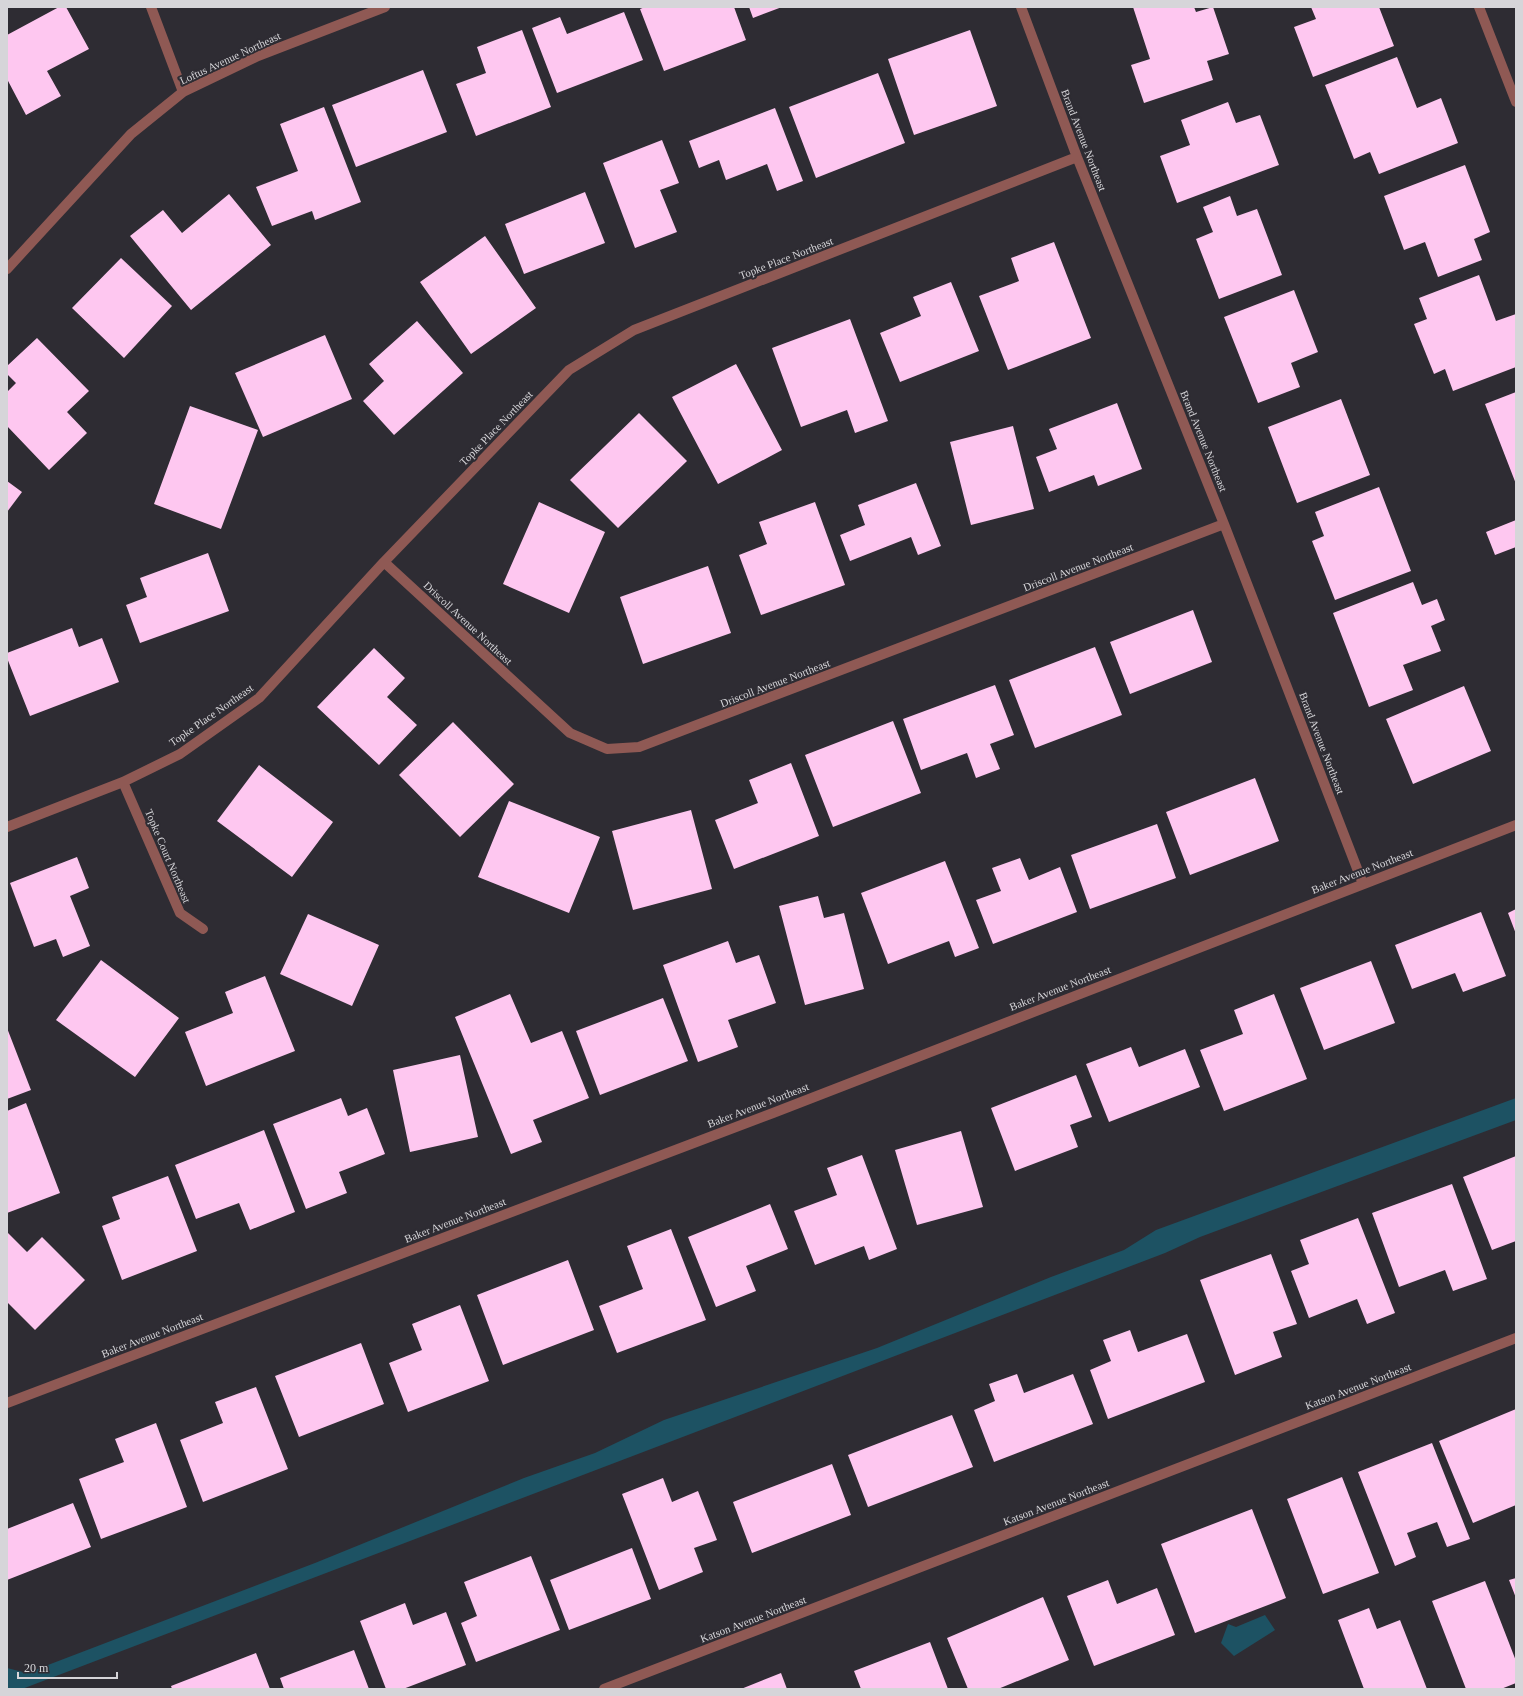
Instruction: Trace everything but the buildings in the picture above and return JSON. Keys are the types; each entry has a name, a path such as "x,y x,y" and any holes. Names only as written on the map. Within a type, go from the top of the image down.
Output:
{"street":[{"path":"151,7 183,92"},
{"name":"Loftus Avenue Northeast","path":"7,269 131,134 183,92 258,56 385,7"},
{"name":"Brand Avenue Northeast","path":"1022,7 1077,157 1224,524 1364,884"},
{"path":"1479,7 1516,102"},
{"name":"Topke Place Northeast","path":"7,827 123,782 180,754 259,698 384,562 569,370 634,330 1077,157"},
{"name":"Driscoll Avenue Northeast","path":"384,562 570,733 607,748 639,747 1224,524"},
{"name":"Topke Court Northeast","path":"123,782 180,913 203,929"},
{"name":"Baker Avenue Northeast","path":"7,1403 773,1113 1516,825"},
{"name":"Katson Avenue Northeast","path":"604,1689 1516,1338"}],"water":[{"path":"1516,1098 1516,1120 1200,1237 1165,1253 22,1689 7,1689 7,1668 27,1673 315,1563 524,1478 595,1453 664,1420 877,1348 1051,1277 1124,1250 1156,1230"},
{"path":"1265,1615 1275,1630 1234,1656 1221,1643 1228,1624 1236,1627"}]}
